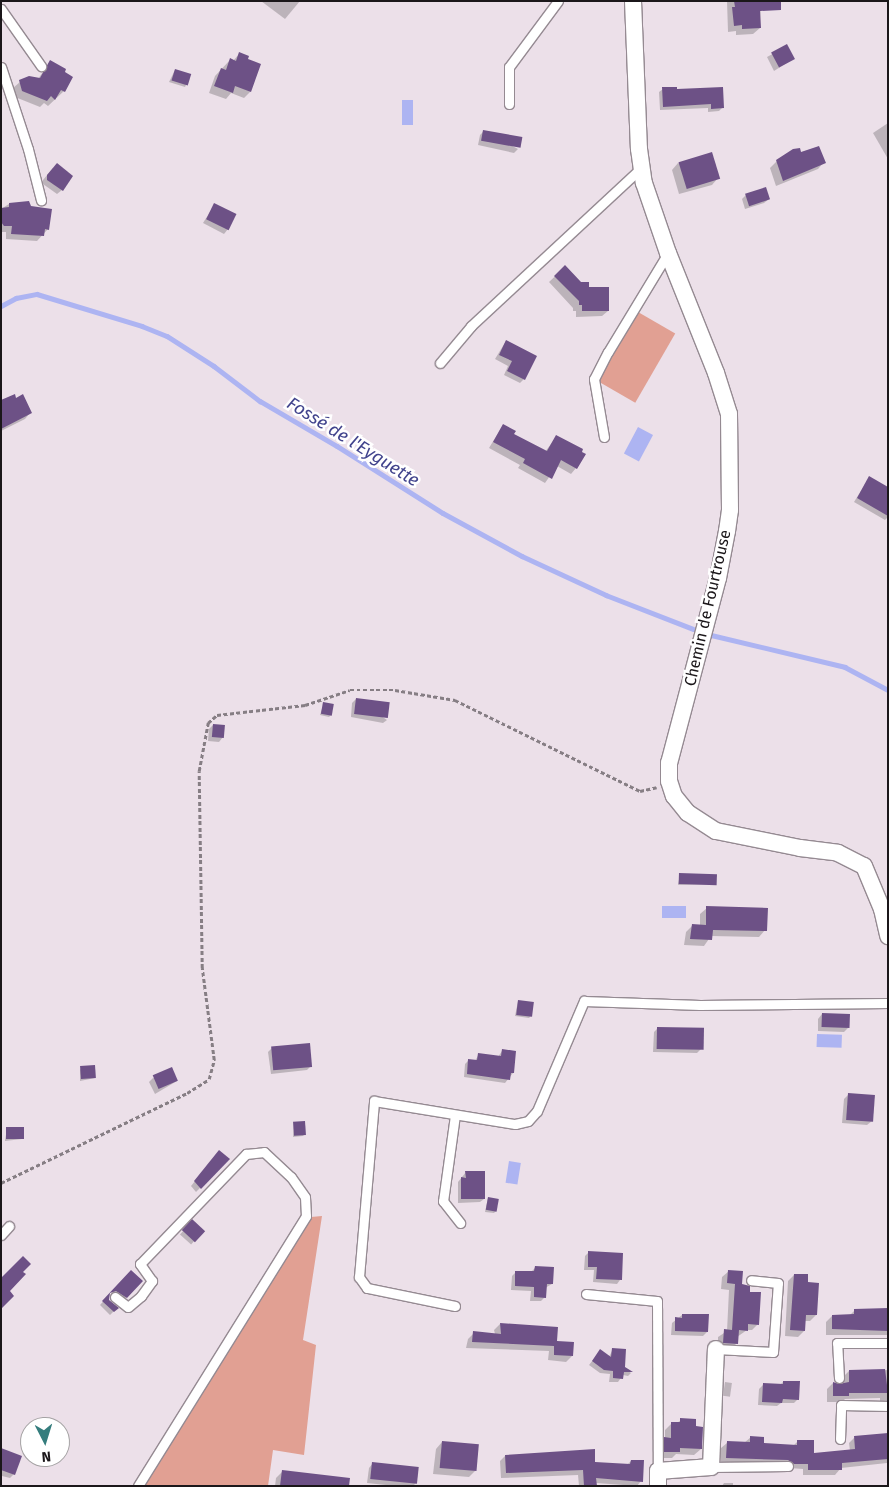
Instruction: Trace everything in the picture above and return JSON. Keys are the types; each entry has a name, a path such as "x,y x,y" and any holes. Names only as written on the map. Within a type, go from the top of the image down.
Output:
{"street":[{"name":"Chemin de Fourtrouse","path":"633,1 641,168 668,253 716,373 729,414 730,510 718,578 669,763 669,781"},
{"path":"669,781 674,796 688,813 716,831 800,848 838,853 864,866 882,909 888,936"},
{"path":"658,1478 712,1467 716,1349"}],"lane":[{"path":"509,104 509,67 558,1"},
{"path":"1,9 41,66"},
{"path":"1,67 28,149 41,200"},
{"path":"440,363 471,326 641,168"},
{"path":"604,437 594,379 608,352 668,253"},
{"path":"455,1306 367,1288 359,1277 374,1101 515,1124 528,1121 537,1111 584,1001 700,1005 888,1004"},
{"path":"455,1115 443,1201 460,1223"},
{"path":"115,1297 128,1308 141,1296 152,1281 140,1264 246,1154 264,1152 291,1177 305,1197 306,1216 138,1486"},
{"path":"1,1235 9,1226"},
{"path":"716,1349 773,1352 778,1283 751,1280"},
{"path":"586,1294 657,1301 658,1478"},
{"path":"839,1378 838,1343 888,1343"},
{"path":"840,1439 841,1405 888,1406"},
{"path":"712,1467 788,1466"}],"path":[{"path":"1,1183 187,1093 208,1079 214,1060 202,968 199,771 208,723 217,715 305,705 350,690 395,690 455,700 640,791 653,789 669,781"}],"shaded area":[{"path":"638,312 675,334 635,403 598,381"},
{"path":"322,1216 303,1340 316,1345 304,1455 273,1450 268,1486 144,1486 311,1217"}],"water":[{"path":"402,100 413,100 413,125 402,125"},
{"path":"638,427 653,435 639,461 624,453"},
{"path":"662,906 686,906 686,918 662,918"},
{"path":"817,1034 842,1035 842,1048 817,1047"},
{"path":"509,1161 521,1163 517,1185 506,1183"}],"building":[{"path":"734,1 781,1 781,10 760,11 761,28 742,29 742,25 734,26 732,7 735,7"},
{"path":"787,44 795,59 779,67 771,52"},
{"path":"239,52 249,56 248,59 261,64 251,92 235,86 233,93 214,86 221,68 226,70 230,58 236,61"},
{"path":"50,60 66,69 65,72 73,77 65,92 61,90 55,100 51,96 47,101 22,91 19,80 29,76 40,78"},
{"path":"175,69 191,74 188,85 171,80"},
{"path":"662,87 677,87 677,89 723,87 724,108 711,109 711,104 663,107"},
{"path":"483,130 522,137 520,148 481,141"},
{"path":"819,146 826,163 783,181 776,160 793,149 800,148 801,152"},
{"path":"712,152 720,179 687,189 679,162"},
{"path":"57,163 73,176 63,191 47,180 47,175"},
{"path":"766,187 770,199 749,206 745,194"},
{"path":"29,201 31,206 52,209 49,230 45,229 44,236 11,234 12,226 4,226 1,222 1,208 9,207 9,203"},
{"path":"214,203 236,214 229,230 206,219"},
{"path":"565,265 581,282 589,282 589,287 609,287 609,311 582,311 582,305 579,305 579,301 554,276"},
{"path":"506,340 537,356 525,380 507,371 512,361 499,355"},
{"path":"15,394 16,398 23,394 32,413 1,429 1,400"},
{"path":"503,424 516,431 514,434 547,451 556,435 583,449 582,452 586,454 577,469 561,460 552,479 523,463 525,459 493,442"},
{"path":"869,476 888,487 888,516 857,498"},
{"path":"356,698 390,702 388,718 354,714"},
{"path":"323,702 334,704 332,716 321,714"},
{"path":"213,724 225,725 224,738 212,737"},
{"path":"679,873 717,874 717,885 679,884"},
{"path":"706,906 768,908 767,931 713,930 712,940 690,939 692,924 706,925"},
{"path":"518,1000 534,1002 532,1017 516,1015"},
{"path":"822,1013 850,1014 849,1028 822,1027"},
{"path":"657,1027 704,1028 704,1050 657,1049"},
{"path":"310,1043 312,1067 273,1070 271,1046"},
{"path":"502,1049 516,1051 514,1073 511,1073 510,1080 467,1074 468,1059 477,1060 478,1053 501,1056"},
{"path":"95,1065 96,1078 81,1079 80,1066"},
{"path":"172,1067 178,1081 159,1089 153,1075"},
{"path":"848,1093 875,1095 873,1122 846,1120"},
{"path":"305,1121 306,1135 294,1136 293,1122"},
{"path":"6,1127 24,1127 24,1139 6,1139"},
{"path":"219,1150 230,1159 201,1189 194,1181"},
{"path":"465,1171 485,1171 485,1199 461,1199 461,1177 466,1178"},
{"path":"488,1197 499,1199 497,1212 486,1210"},
{"path":"192,1219 205,1231 195,1242 182,1230"},
{"path":"588,1251 623,1253 622,1280 596,1279 597,1267 588,1267"},
{"path":"23,1256 31,1264 23,1272 26,1274 10,1291 14,1296 1,1309 1,1278"},
{"path":"535,1266 554,1267 553,1284 547,1284 546,1298 534,1297 534,1287 515,1286 515,1271 534,1271"},
{"path":"131,1270 143,1281 127,1298 116,1291 110,1293 109,1300 119,1308 114,1312 102,1301"},
{"path":"728,1270 743,1271 742,1284 750,1286 750,1292 761,1292 759,1325 748,1324 748,1331 739,1330 738,1344 723,1343 724,1329 732,1330 735,1284 727,1283"},
{"path":"794,1274 808,1274 808,1282 819,1283 817,1315 806,1315 805,1331 790,1330"},
{"path":"888,1308 888,1331 832,1329 832,1315 854,1314 854,1309"},
{"path":"682,1314 709,1314 708,1332 675,1331 675,1317 682,1318"},
{"path":"500,1323 558,1327 557,1341 574,1342 573,1356 554,1355 554,1346 472,1342 473,1331 501,1334"},
{"path":"612,1348 626,1349 625,1367 633,1372 624,1372 623,1379 613,1378 613,1371 604,1370 592,1361 600,1349 611,1357"},
{"path":"885,1369 888,1393 849,1393 849,1396 833,1396 833,1382 839,1384 849,1382 849,1370"},
{"path":"783,1381 800,1381 799,1400 783,1399 782,1403 762,1402 763,1383 783,1384"},
{"path":"680,1418 696,1419 696,1426 703,1427 702,1449 680,1448 680,1452 664,1452 664,1437 671,1438 671,1422 680,1422"},
{"path":"888,1433 888,1459 842,1463 842,1470 808,1470 808,1464 794,1464 788,1460 726,1458 727,1441 750,1442 750,1436 764,1437 764,1443 797,1445 797,1440 814,1440 814,1453 855,1449 854,1436"},
{"path":"442,1441 479,1444 477,1471 440,1468"},
{"path":"1,1448 20,1455 20,1461 15,1475 1,1470"},
{"path":"595,1449 595,1462 630,1464 631,1460 644,1460 643,1482 596,1478 597,1486 584,1486 583,1470 506,1473 505,1455"},
{"path":"372,1462 419,1467 417,1484 370,1479"},
{"path":"282,1470 350,1478 349,1486 280,1486"}],"waterway":[{"name":"Fossé de l'Eyguette","path":"1,306 16,298 37,294 142,326 167,336 214,366 260,401 337,446 443,513 522,556 606,595 693,629"},
{"name":"Fossé de l'Eyguette","path":"707,634 845,667 888,690"}]}
